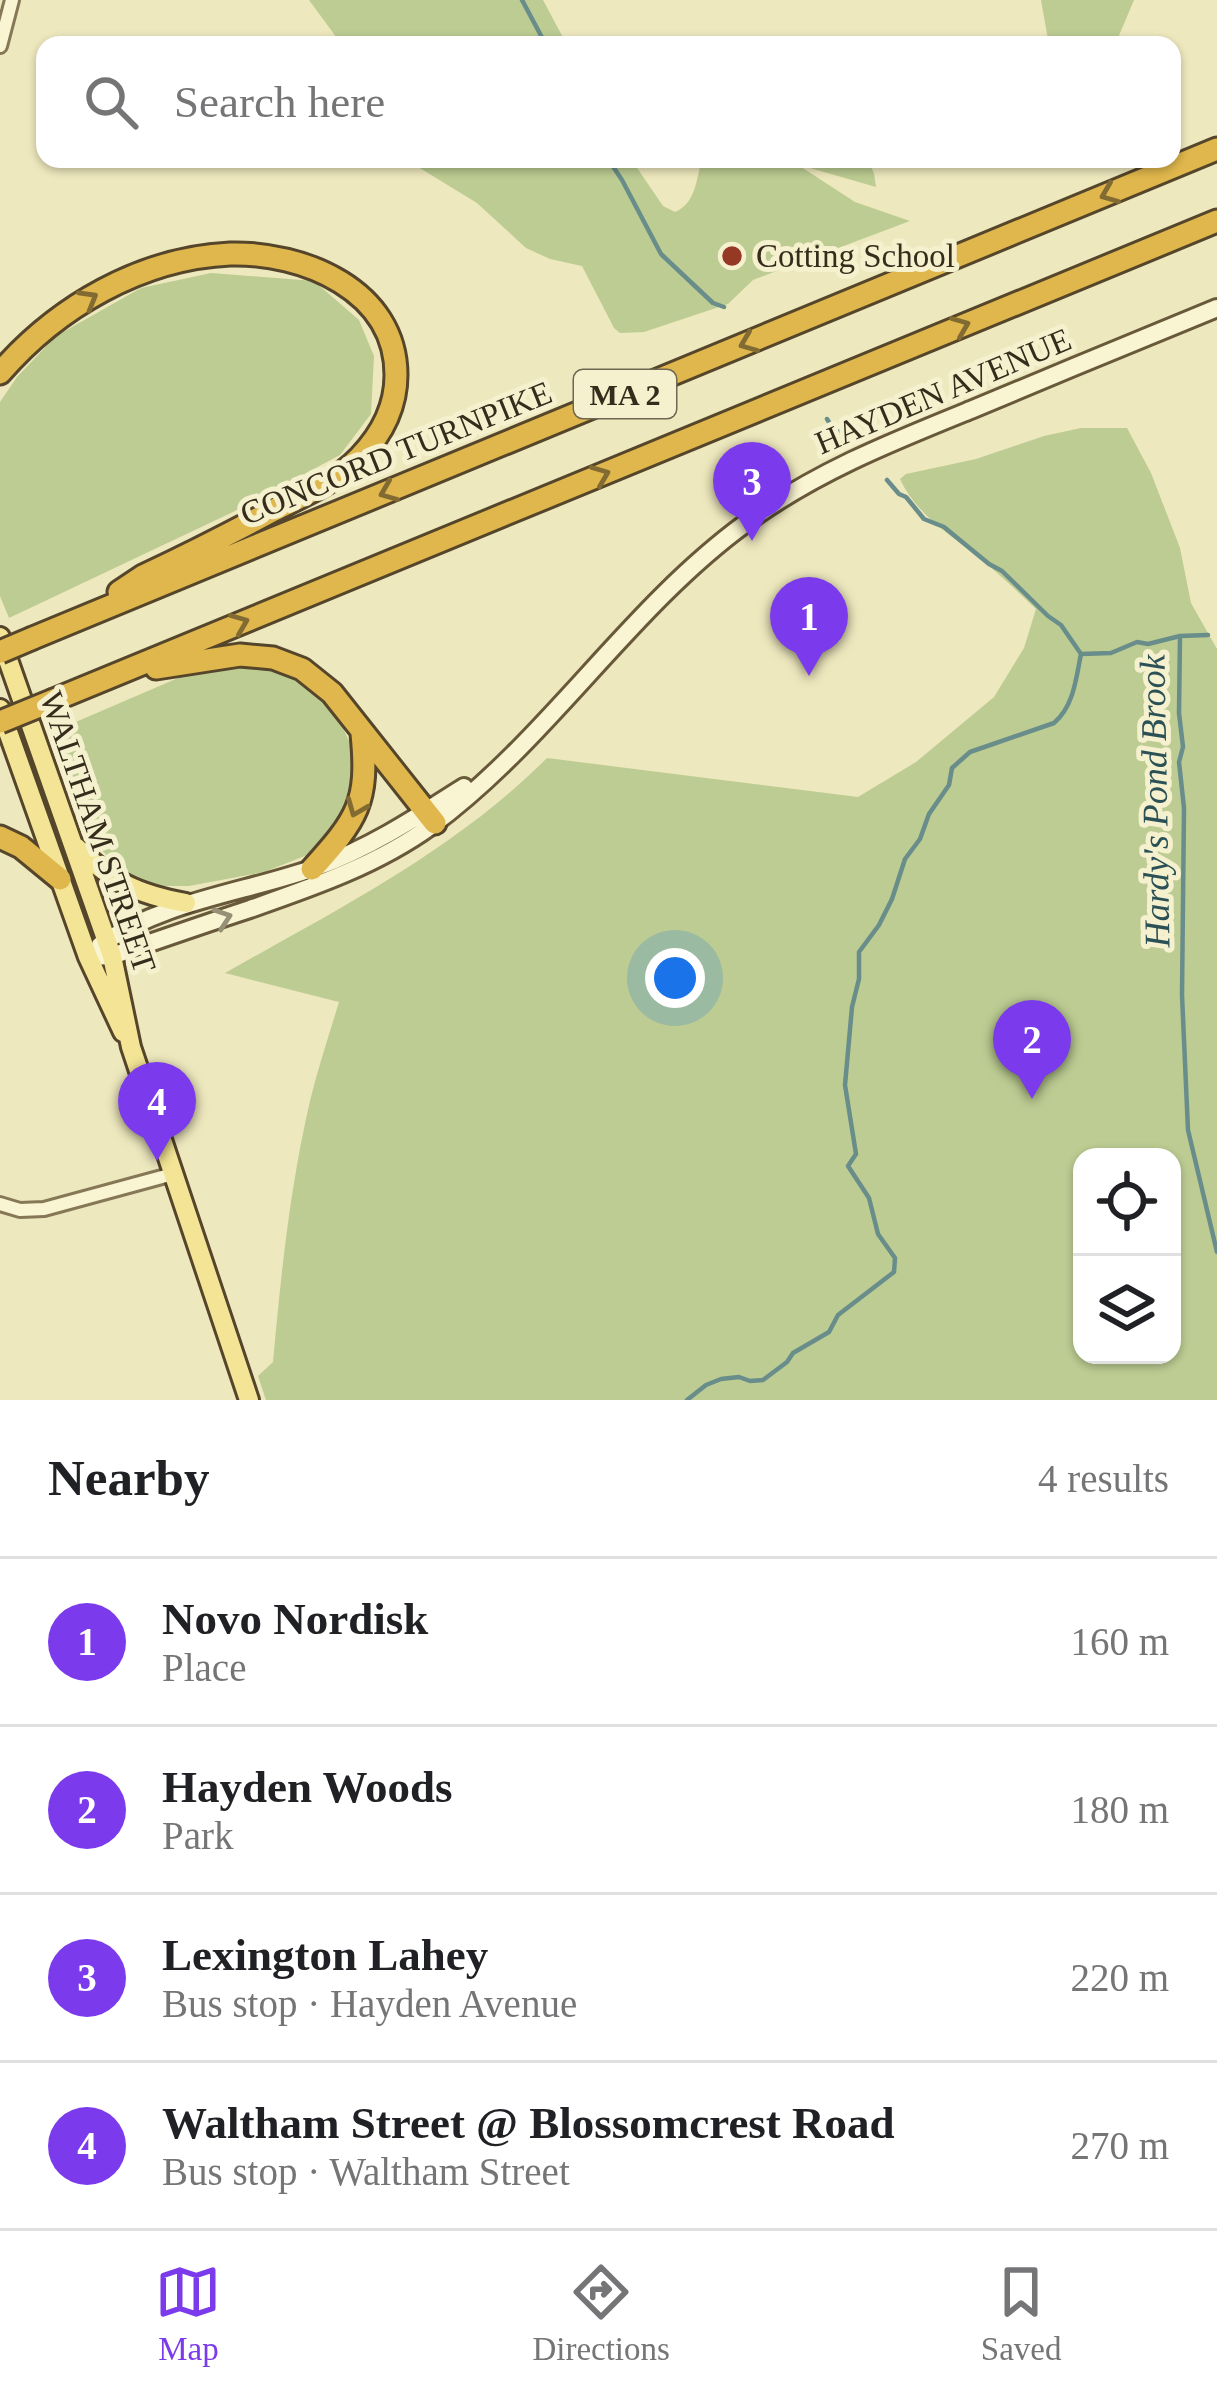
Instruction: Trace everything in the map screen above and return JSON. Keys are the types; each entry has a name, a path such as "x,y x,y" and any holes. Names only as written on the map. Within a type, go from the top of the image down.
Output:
{"highway":[{"name":"CONCORD TURNPIKE","path":"1181,164 1217,149"},
{"name":"CONCORD TURNPIKE","path":"0,652 1171,168"},
{"name":"MA 2","path":"0,722 1217,220"},
{"path":"0,373 44,329 98,293 148,271 217,255 271,257 330,276 371,307 392,347 396,378 390,409 375,438 353,463 318,488 143,576 73,622"},
{"path":"114,675 240,655 295,666 338,700 430,817"},
{"path":"312,869 343,835 359,806 365,774 362,734"},
{"path":"0,837 59,879"}],"main road":[{"name":"WALTHAM STREET","path":"0,638 109,948 131,1047 248,1400"},
{"name":"WALTHAM STREET","path":"0,710 88,957 131,1047"},
{"path":"73,844 129,889 186,903"}],"street":[{"path":"0,46 12,0"},
{"name":"HAYDEN AVENUE","path":"109,948 329,880 384,855 542,726 683,574 746,522 876,449 1217,308"},
{"name":"HAYDEN AVENUE","path":"109,948 148,917 312,869 430,817"},
{"path":"88,957 109,948"},
{"path":"0,1204 20,1210 44,1209 173,1174"}],"green space":[{"path":"309,0 543,0 562,36 335,36"},
{"path":"1041,0 1134,0 1119,36 1047,36"},
{"path":"420,168 637,168 663,206 675,212 691,197 700,168 803,168 855,202 910,221 753,280 728,304 644,332 620,333 582,266 526,248 477,203"},
{"path":"810,168 872,168 876,187"},
{"path":"211,273 314,281 359,320 374,356 371,414 340,455 233,512 9,618 0,596 0,402 56,336 141,288"},
{"path":"1081,428 1127,428 1151,473 1180,548 1191,603 1217,649 1217,1400 266,1400 258,1376 273,1362 297,1166 313,1089 339,1002 225,973 434,850 547,758 858,797 916,762 994,697 1024,648 1036,609 924,513 900,479"},
{"path":"258,663 301,680 333,707 356,756 352,807 315,852 264,872 189,886 161,886 138,879 89,838 57,745 71,724 206,666"}],"waterway":[{"path":"522,0 541,36"},
{"path":"614,168 661,254 713,303 724,307"},
{"path":"827,419 843,434"},
{"name":"Hardy's Pond Brook","path":"887,480 924,519 944,527 1002,571 1061,625 1081,654 1111,653 1137,642 1180,636 1182,995 1188,1130 1217,1252"},
{"path":"1180,636 1208,635"},
{"path":"687,1400 721,1379 763,1380 793,1353 829,1332 838,1315 894,1272 895,1258 878,1234 869,1198 848,1166 856,1154 845,1085 859,952 879,925 905,859 949,785 952,768 970,752 1054,723 1070,700 1081,654"}],"place":[{"name":"Cotting School","path":"732,256"},
{"name":"Lexington Lahey","path":"752,541"},
{"name":"Novo Nordisk","path":"809,676"},
{"name":"Hayden Woods","path":"1032,1099"},
{"name":"Waltham Street @ Blossomcrest Road","path":"157,1161"}]}
